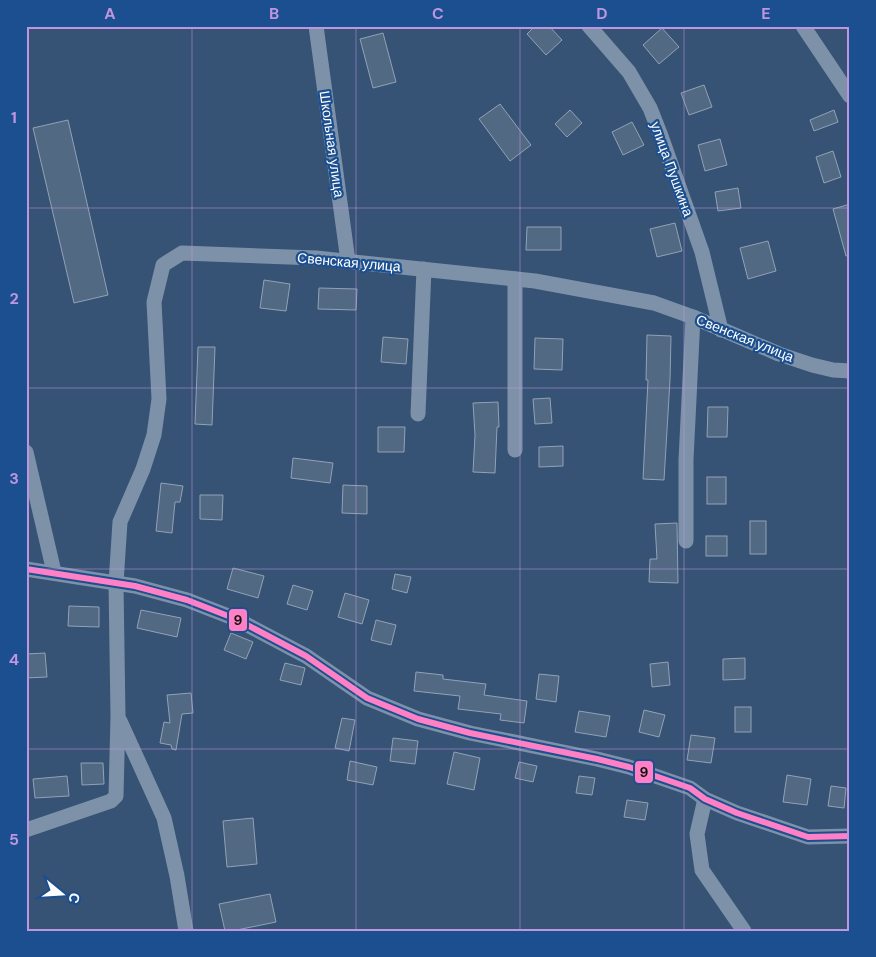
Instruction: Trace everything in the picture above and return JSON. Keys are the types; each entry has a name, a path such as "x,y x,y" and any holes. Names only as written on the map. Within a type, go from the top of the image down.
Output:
{"street":[{"name":"Школьная улица","path":"316,26 348,261"},
{"name":"улица Пушкина","path":"588,26 629,72 650,108 662,136 702,252 721,330"},
{"path":"803,26 850,96"},
{"name":"Свенская улица","path":"26,830 111,801 116,796 118,716 116,583 120,522 143,469 154,435 158,399 154,302 163,265 182,253 316,258 535,281 654,303 693,317 780,354 812,365 833,370 850,371"},
{"path":"418,414 424,269"},
{"path":"515,279 515,450"},
{"path":"686,541 686,460 693,317"},
{"path":"26,452 54,572"},
{"path":"26,569 135,586 187,600 236,619 306,656 367,698 418,719 470,733 629,767 690,788 705,799 737,814 808,837 850,836"},
{"path":"118,716 164,818 186,931"},
{"path":"705,799 697,834 702,870 744,931"}],"building":[{"path":"535,26 549,26 562,40 546,55 527,34"},
{"path":"662,28 679,47 659,64 643,45"},
{"path":"383,33 396,82 373,88 360,39"},
{"path":"704,85 712,107 689,115 681,93"},
{"path":"500,104 531,145 510,161 479,119"},
{"path":"570,110 582,123 567,137 555,124"},
{"path":"834,110 838,122 814,131 810,120"},
{"path":"68,120 108,295 74,303 33,128"},
{"path":"632,122 644,145 623,155 612,132"},
{"path":"720,139 727,165 705,171 698,145"},
{"path":"833,151 841,177 824,183 816,157"},
{"path":"738,188 741,208 718,211 715,192"},
{"path":"850,204 850,255 846,256 833,209"},
{"path":"675,223 682,251 657,257 650,229"},
{"path":"527,227 561,227 561,250 526,250"},
{"path":"768,241 776,271 748,279 740,248"},
{"path":"264,280 290,284 286,311 260,308"},
{"path":"319,288 357,289 356,310 318,309"},
{"path":"647,335 671,336 664,480 643,479 648,380 646,380"},
{"path":"383,337 408,339 406,364 381,362"},
{"path":"535,338 563,339 562,370 534,369"},
{"path":"198,347 215,347 212,425 195,424"},
{"path":"550,398 552,423 535,424 533,399"},
{"path":"498,402 499,427 497,427 495,473 473,472 475,435 473,403"},
{"path":"708,407 728,407 727,437 707,437"},
{"path":"378,427 405,427 404,452 378,452"},
{"path":"563,446 563,466 539,467 539,447"},
{"path":"293,458 333,463 330,483 291,478"},
{"path":"707,477 726,477 726,504 707,504"},
{"path":"161,483 183,486 180,502 175,502 172,533 156,531"},
{"path":"343,485 367,486 367,514 342,513"},
{"path":"200,495 223,495 222,520 200,519"},
{"path":"750,521 766,521 766,554 750,554"},
{"path":"677,523 678,583 649,582 650,559 657,559 655,524"},
{"path":"706,536 727,536 727,556 706,556"},
{"path":"233,568 264,576 258,598 227,589"},
{"path":"395,574 411,577 407,593 392,589"},
{"path":"293,585 313,591 307,610 287,604"},
{"path":"345,593 369,600 362,624 338,617"},
{"path":"69,606 99,607 99,627 68,626"},
{"path":"141,610 181,618 177,637 137,628"},
{"path":"376,620 396,625 391,645 371,640"},
{"path":"231,633 253,642 246,659 224,650"},
{"path":"45,653 47,677 26,678 26,654"},
{"path":"745,658 745,679 723,680 723,659"},
{"path":"668,662 670,685 652,687 650,664"},
{"path":"285,663 305,668 301,685 280,680"},
{"path":"416,672 443,675 443,679 486,684 484,695 527,701 524,723 500,720 501,714 458,709 460,696 414,691"},
{"path":"539,674 559,676 556,702 536,699"},
{"path":"191,693 193,713 182,714 176,750 172,749 171,745 160,743 164,722 170,723 167,695"},
{"path":"735,707 751,707 751,732 735,732"},
{"path":"644,710 665,715 659,737 639,732"},
{"path":"579,711 610,716 606,737 575,732"},
{"path":"342,718 355,720 349,751 335,748"},
{"path":"691,735 715,738 711,763 687,760"},
{"path":"393,738 418,741 415,764 390,761"},
{"path":"454,752 480,758 474,790 447,784"},
{"path":"350,761 377,767 373,785 347,780"},
{"path":"519,762 537,766 533,782 515,778"},
{"path":"81,763 103,763 104,784 82,785"},
{"path":"787,775 811,779 807,805 783,802"},
{"path":"67,776 69,796 35,798 33,779"},
{"path":"579,776 595,778 592,795 576,793"},
{"path":"831,786 846,788 844,808 828,806"},
{"path":"627,800 648,803 645,820 624,817"},
{"path":"253,818 257,864 227,867 223,821"},
{"path":"270,894 276,922 225,931 219,904"}],"transit line":[{"name":"9","path":"26,569 135,586 187,600 236,619 306,656 367,698 418,719 470,733 629,767 690,788 705,799 737,813 808,837 850,836"}]}
